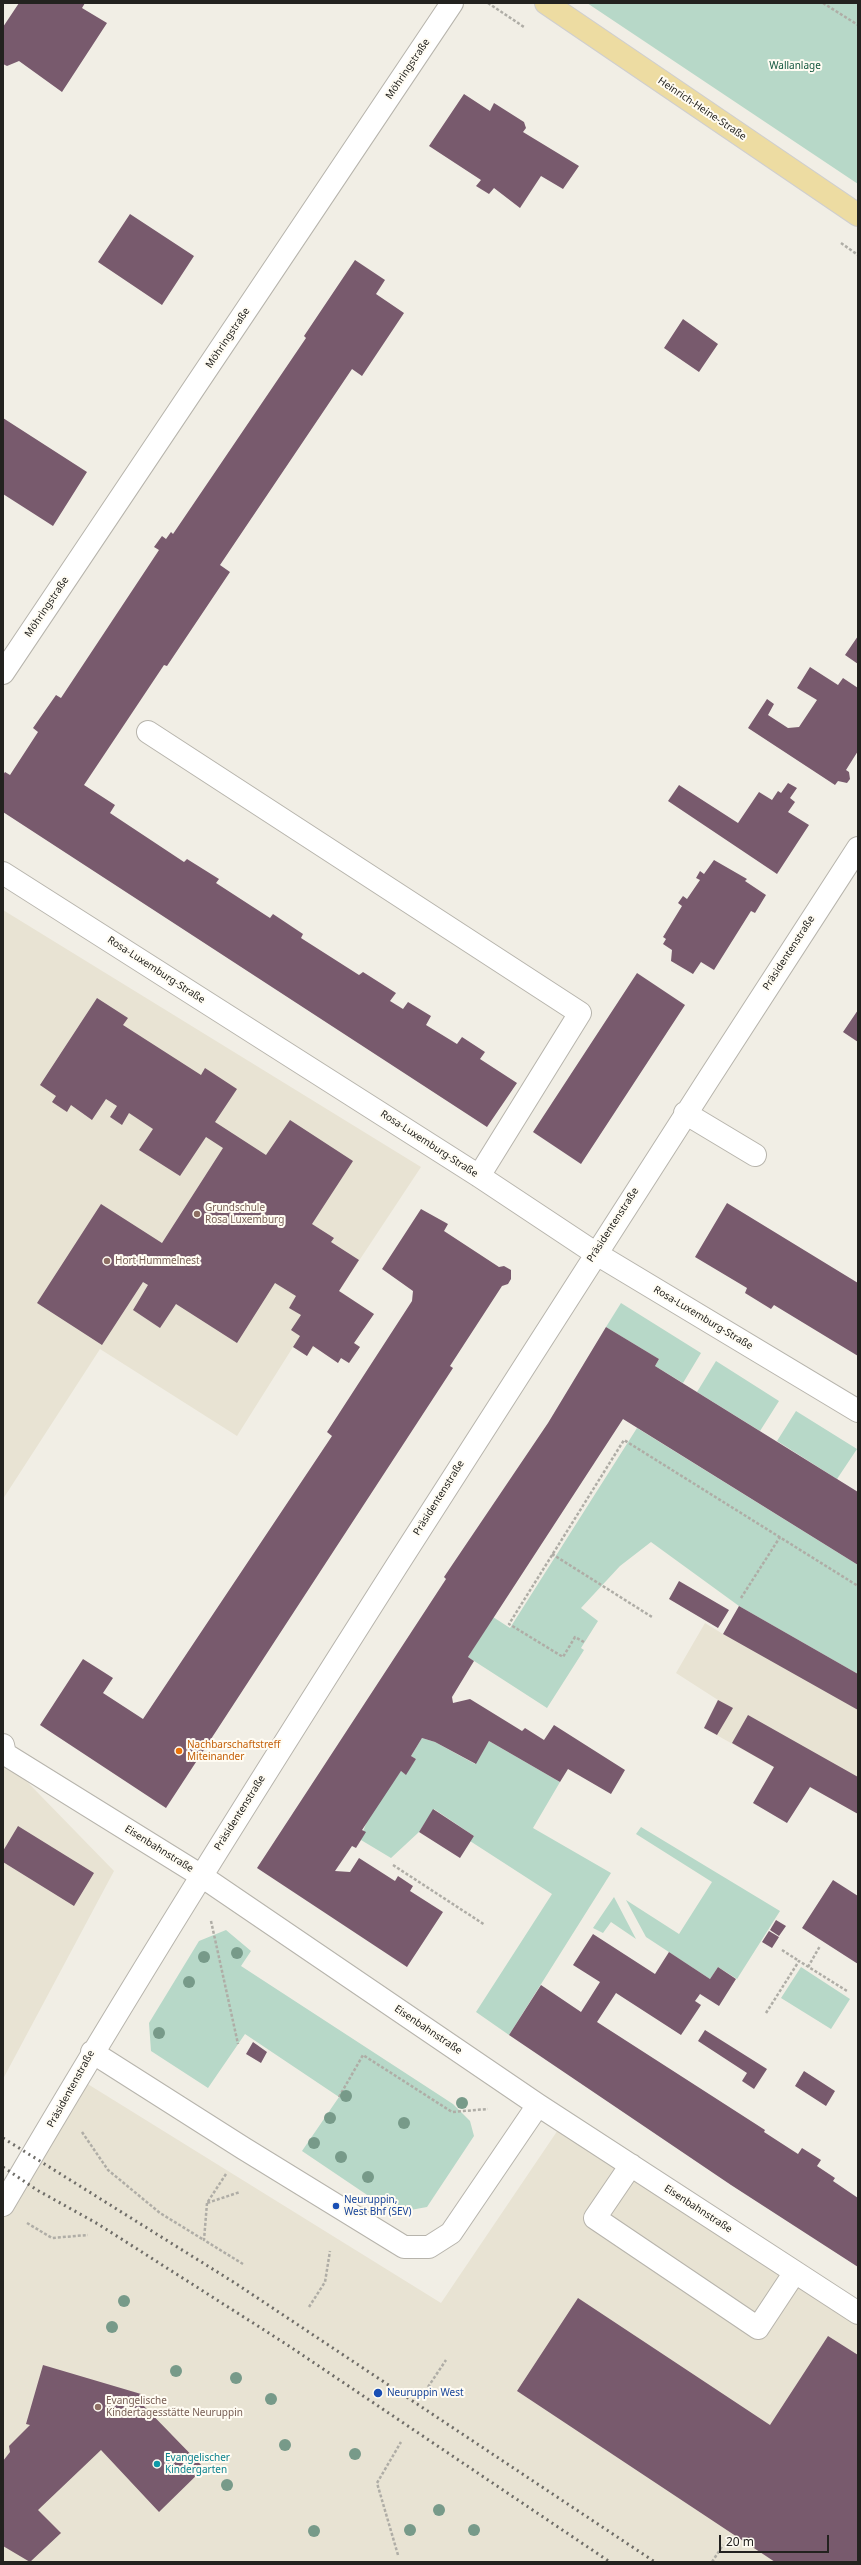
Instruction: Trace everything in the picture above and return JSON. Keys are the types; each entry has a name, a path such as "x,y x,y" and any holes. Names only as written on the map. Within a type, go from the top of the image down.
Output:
{"main road":[{"name":"Heinrich-Heine-Straße","path":"546,3 858,215"}],"street":[{"name":"Möhringstraße","path":"3,673 452,3"},
{"path":"148,732 580,1014 479,1176"},
{"name":"Präsidentenstraße","path":"3,2205 31,2156 58,2114 92,2052 200,1875 595,1253 858,848"},
{"name":"Rosa-Luxemburg-Straße","path":"3,873 479,1176 595,1253 858,1411"},
{"path":"686,1113 755,1154"},
{"name":"Eisenbahnstraße","path":"3,1745 5,1754 200,1875 538,2105 858,2313"},
{"path":"92,2052 243,2148 404,2247 429,2247 451,2233 538,2105"},
{"path":"631,2165 595,2218 745,2320 758,2328 795,2272"}],"path":[{"path":"823,3 858,25"},
{"path":"584,1642 575,1637 563,1657 509,1624 624,1440 858,1586"},
{"path":"741,1598 780,1537"},
{"path":"552,1554 652,1617"},
{"path":"393,1865 485,1925"},
{"path":"200,1875 238,2044"},
{"path":"808,1967 820,1946"},
{"path":"782,1950 847,1991"},
{"path":"766,2013 799,1961"},
{"path":"339,2097 363,2055 452,2112 491,2109"},
{"path":"78,2126 108,2170 160,2213 243,2264"},
{"path":"204,2240 207,2202"},
{"path":"26,2222 52,2238 88,2235"},
{"path":"309,2307 325,2282 330,2251"},
{"path":"428,2387 446,2360"},
{"path":"398,2555 377,2483 401,2442"},
{"path":"712,2562 723,2545"}],"shaded area":[{"name":"Grundschule Rosa Luxemburg","path":"3,910 421,1167 339,1291 374,1314 354,1343 360,1347 349,1363 341,1358 338,1363 314,1347 307,1356 293,1347 237,1436 100,1349 3,1499"},
{"path":"705,1623 723,1634 858,1674 858,1814 704,1728 718,1700 676,1673"},
{"path":"3,1757 114,1871 3,2079"},
{"path":"78,2078 441,2303 564,2121 858,2313 858,2562 3,2562 3,2205"}],"green space":[{"name":"Wallanlage","path":"587,3 858,3 858,184"},
{"path":"621,1303 701,1353 683,1383 655,1366 659,1359 606,1327"},
{"path":"716,1361 779,1401 760,1431 697,1392"},
{"path":"796,1411 857,1449 837,1479 777,1441"},
{"path":"637,1428 858,1565 858,1674 739,1606 651,1542 620,1566 581,1608 598,1621 581,1648 584,1650 547,1708 468,1657 493,1617 510,1628"},
{"path":"422,1738 435,1742 475,1764 489,1741 560,1782 533,1828 611,1873 509,2035 476,2012 552,1894 470,1841 474,1836 434,1809 419,1832 391,1858 361,1840 367,1822 377,1804 401,1771 405,1774 416,1759 411,1756"},
{"path":"641,1827 780,1911 737,1979 718,1967 710,1979 646,1937 626,1900 679,1934 712,1882 636,1834"},
{"path":"614,1897 636,1939 611,1922 603,1933 593,1928"},
{"path":"226,1930 251,1951 241,1966 453,2104 470,2121 474,2136 427,2207 405,2211 382,2205 302,2151 339,2097 245,2034 208,2088 151,2051 149,2023 199,1941"},
{"path":"801,1967 850,1999 831,2029 781,1998"}],"building":[{"path":"19,3 85,3 82,8 107,23 62,92 19,61 7,66 3,64 3,27"},
{"path":"464,94 490,111 494,103 524,122 526,128 523,132 579,166 563,189 541,176 520,208 494,188 489,194 476,186 481,180 429,146"},
{"path":"130,214 194,256 162,305 98,262"},
{"path":"355,260 385,280 376,294 404,313 362,376 352,369 220,565 230,572 167,666 164,665 84,785 115,805 110,813 184,862 187,859 219,879 216,883 270,918 273,914 303,934 301,938 359,975 363,972 396,993 390,1001 403,1009 408,1002 431,1016 426,1025 457,1044 462,1037 485,1052 480,1059 517,1083 487,1127 3,812 3,775 5,772 10,775 38,732 33,728 56,695 61,698 159,550 154,547 162,536 166,539 171,532 173,534 306,338 304,336"},
{"path":"683,319 718,344 699,372 664,348"},
{"path":"3,418 87,472 53,526 3,494"},
{"path":"858,636 858,664 845,655"},
{"path":"810,667 838,685 843,678 858,688 858,751 846,770 849,772 850,779 847,783 838,781 835,785 748,728 767,699 774,704 768,715 788,728 799,727 817,700 797,688"},
{"path":"788,783 797,788 790,798 795,802 788,812 809,825 777,874 668,801 679,785 738,823 759,792 772,800 778,791 781,793"},
{"path":"714,860 747,879 745,881 766,895 755,913 751,911 714,970 701,962 693,974 671,961 672,950 663,944 666,939 663,937 682,906 678,903 683,896 687,899 700,880 696,878 700,871 704,874"},
{"path":"637,973 685,1005 581,1164 533,1132"},
{"path":"97,998 128,1018 123,1025 201,1075 205,1068 237,1089 215,1122 266,1155 290,1120 353,1161 312,1224 334,1238 331,1242 359,1260 339,1291 374,1314 354,1343 360,1347 349,1363 341,1358 338,1363 313,1346 307,1356 293,1347 300,1336 291,1330 301,1315 289,1308 296,1296 275,1283 237,1343 176,1304 160,1328 133,1310 148,1285 143,1282 102,1345 37,1303 101,1204 162,1243 223,1148 206,1137 180,1176 139,1150 153,1129 129,1113 122,1125 110,1117 117,1106 106,1099 92,1120 71,1105 67,1112 52,1102 56,1096 40,1085"},
{"path":"858,1010 858,1042 843,1032"},
{"path":"727,1203 858,1283 858,1356 774,1305 771,1309 745,1293 747,1288 695,1257"},
{"path":"421,1209 448,1224 444,1231 499,1267 504,1266 511,1270 511,1279 508,1284 502,1286 450,1366 453,1368 166,1808 40,1725 83,1659 113,1678 103,1693 143,1719 332,1436 327,1432 412,1301 413,1291 382,1269"},
{"path":"606,1327 659,1359 655,1366 858,1492 858,1565 623,1419 468,1657 474,1661 452,1697 453,1703 470,1699 522,1731 525,1728 544,1740 554,1725 625,1770 611,1794 568,1769 560,1782 489,1741 476,1764 435,1742 422,1738 411,1756 416,1759 406,1775 401,1771 362,1830 366,1832 356,1848 352,1846 335,1871 350,1872 359,1858 395,1881 398,1876 413,1886 410,1891 443,1912 407,1967 257,1868 446,1579 444,1577 548,1423"},
{"path":"679,1581 729,1610 718,1628 669,1599"},
{"path":"739,1606 858,1674 858,1710 723,1634"},
{"path":"718,1700 733,1708 717,1735 704,1728"},
{"path":"748,1715 858,1777 858,1814 810,1787 787,1823 753,1803 774,1767 732,1743"},
{"path":"433,1809 474,1836 460,1858 419,1832"},
{"path":"18,1826 94,1873 74,1906 3,1862 3,1851"},
{"path":"833,1880 858,1896 858,1964 802,1928"},
{"path":"776,1920 786,1926 779,1936 770,1930"},
{"path":"769,1931 779,1937 772,1948 762,1942"},
{"path":"593,1934 655,1974 669,1952 710,1979 718,1967 736,1979 719,2006 700,1994 695,2001 701,2005 681,2035 616,1993 597,2022 765,2130 764,2132 798,2154 802,2148 821,2160 817,2166 835,2178 833,2181 858,2198 858,2267 731,2185 509,2035 541,1985 581,2012 600,1982 573,1965"},
{"path":"705,2030 767,2069 754,2089 742,2081 747,2073 698,2041"},
{"path":"253,2042 267,2052 261,2063 246,2054"},
{"path":"804,2071 835,2091 826,2106 795,2086"},
{"path":"578,2298 770,2425 828,2336 858,2355 858,2562 775,2562 517,2391"},
{"name":"Evangelischer Kindergarten","path":"43,2365 141,2394 139,2401 204,2468 159,2512 101,2450 38,2510 61,2533 30,2562 3,2546 3,2461 10,2452 9,2446 30,2425 26,2424"}],"railway":[{"path":"3,2138 235,2283 655,2562"},
{"path":"3,2167 37,2190 98,2224 286,2344 610,2562"}],"place":[{"name":"Grundschule Rosa Luxemburg","path":"197,1214"},
{"name":"Hort Hummelnest","path":"107,1261"},
{"name":"Nachbarschaftstreff Miteinander","path":"179,1751"},
{"name":"Neuruppin, West Bhf (SEV)","path":"336,2206"},
{"name":"Neuruppin West","path":"378,2393"},
{"name":"Evangelische Kindertagesstätte Neuruppin","path":"98,2407"},
{"name":"Evangelischer Kindergarten","path":"157,2464"}]}
